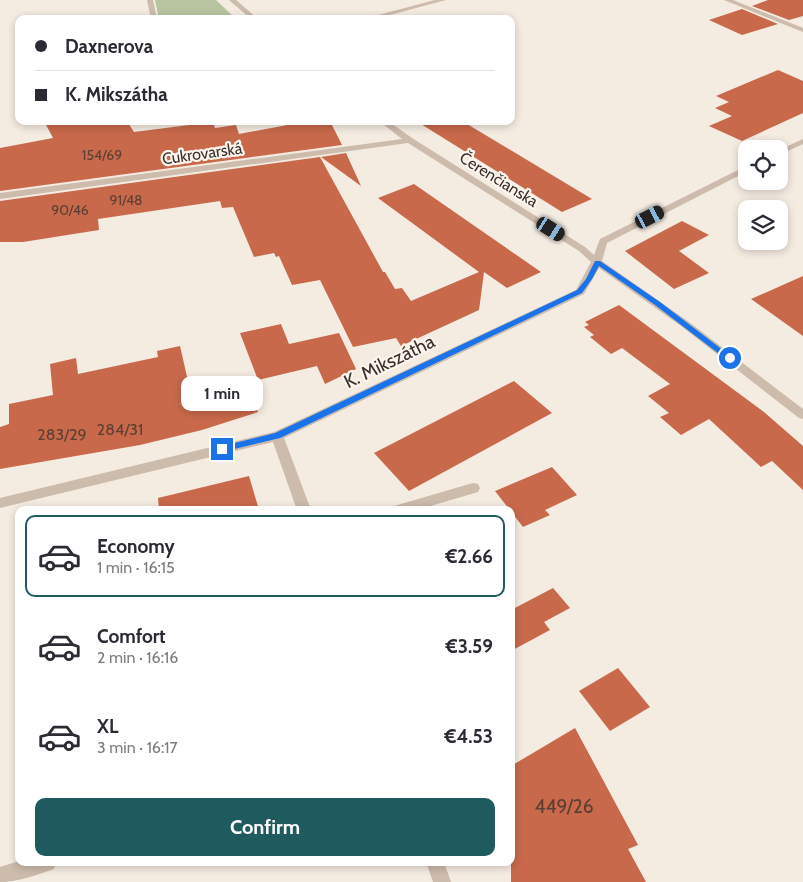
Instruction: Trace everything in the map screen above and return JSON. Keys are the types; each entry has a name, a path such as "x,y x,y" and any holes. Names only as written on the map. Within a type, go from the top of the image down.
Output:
{"street":[{"path":"150,0 153,15"},
{"path":"232,0 250,15"},
{"path":"380,15 443,0"},
{"path":"727,0 803,30"},
{"name":"Čerenčianska","path":"388,125 409,140 582,249 657,303 803,415"},
{"name":"Cukrovarská","path":"0,196 409,140"},
{"path":"788,148 803,141"},
{"name":"K. Mikszátha","path":"0,503 277,436 580,292 598,262 603,242 738,173"},
{"path":"277,436 303,506"},
{"path":"412,506 473,488"},
{"path":"0,876 34,866"},
{"path":"436,866 442,882"}],"green space":[{"path":"155,0 216,0 232,15 158,15"}],"building":[{"path":"768,0 803,0 803,16 789,20 752,6"},
{"path":"742,9 778,24 742,35 709,20"},
{"path":"778,70 803,81 803,113 744,140 740,140 709,126 732,116 715,108 729,102 716,96"},
{"path":"46,125 130,125 134,132 189,125 214,125 215,128 236,125 239,134 287,125 332,125 342,145 0,191 0,148 53,138"},
{"path":"422,125 469,125 592,199 562,212"},
{"path":"346,153 361,186 321,157"},
{"path":"320,157 383,272 385,272 395,289 402,288 411,301 479,272 378,198 414,184 541,272 507,288 484,272 479,310 401,346 396,338 353,347 320,280 292,285 279,256 276,257 274,253 254,257 233,207 222,208 220,201 98,219 99,230 23,242 0,242 0,201"},
{"path":"682,221 709,235 679,251 709,273 674,289 625,251"},
{"path":"803,276 803,336 751,299"},
{"path":"619,305 764,412 803,446 803,490 772,461 761,467 709,419 681,435 660,417 669,413 648,396 670,384 622,348 611,354 590,337 594,335 584,327 589,325 585,322"},
{"path":"281,324 289,344 339,333 356,369 325,384 317,366 258,380 240,333"},
{"path":"180,346 190,390 242,376 258,412 202,430 140,445 0,469 0,427 9,424 9,404 53,395 50,364 76,358 78,374 158,357 157,351"},
{"path":"514,381 552,413 409,491 374,453"},
{"path":"552,467 577,495 545,510 550,515 523,527 515,517 515,506 507,506 495,491"},
{"path":"249,476 258,506 159,506 158,498"},
{"path":"553,588 570,608 544,622 550,630 515,649 515,608"},
{"path":"618,668 650,707 610,731 579,691"},
{"path":"575,728 638,845 628,849 646,882 511,882 511,866 515,866 515,764"}],"route":[{"path":"222,449 277,436 580,292 598,262 657,303 730,358"}]}
